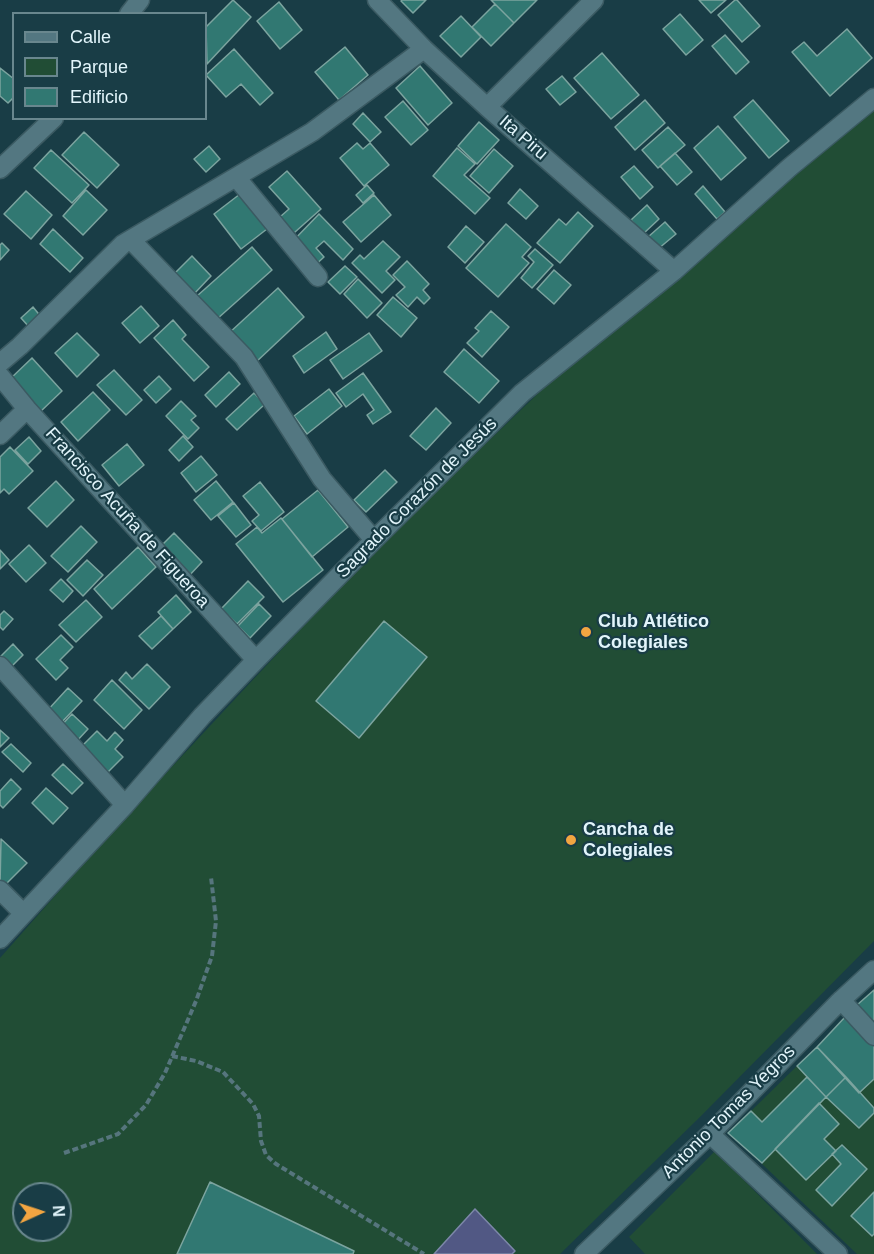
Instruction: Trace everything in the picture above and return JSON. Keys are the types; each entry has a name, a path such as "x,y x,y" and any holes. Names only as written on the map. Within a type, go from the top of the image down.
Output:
{"street":[{"path":"131,12 140,0"},
{"name":"Ita Piru","path":"376,0 424,49 487,107 674,271"},
{"path":"487,107 594,0"},
{"path":"0,363 123,244 312,132 424,49"},
{"name":"Sagrado Corazón de Jesús","path":"0,939 125,805 202,716 522,393 674,271 790,167 874,98"},
{"path":"0,169 52,120"},
{"path":"236,177 318,277"},
{"path":"131,240 244,357 322,479 374,540"},
{"name":"Francisco Acuña de Figueroa","path":"0,376 27,409 256,660"},
{"path":"0,435 27,409"},
{"path":"0,666 125,805"},
{"path":"0,890 23,913"},
{"name":"Antonio Tomas Yegros","path":"584,1254 710,1134 841,1000 874,970"},
{"path":"841,1000 874,1036"},
{"path":"710,1134 837,1254"}],"path":[{"path":"64,1153 118,1134 146,1105 165,1073 196,1001 212,956 216,921 211,877"},
{"path":"172,1056 223,1072 253,1104 260,1116 261,1141 266,1155 276,1164 424,1254"}],"green space":[{"name":"Club Atlético Colegiales","path":"874,109 874,941 701,1116 560,1254 0,1254 0,958 115,828 249,684 346,581 550,382"},
{"path":"797,1066 807,1077 762,1122 751,1111"},
{"path":"874,1079 874,1108 859,1093"},
{"path":"826,1097 859,1128 874,1113 874,1192 851,1216 871,1236 874,1234 874,1254 857,1254 762,1164 775,1149 806,1180 832,1154 841,1164 816,1190 832,1205 867,1169 843,1145 836,1151 824,1139 819,1103"},
{"path":"715,1151 817,1254 645,1254 629,1237"}],"water":[{"path":"475,1209 515,1251 512,1254 434,1254"}],"building":[{"path":"233,0 251,17 207,64 207,26"},
{"path":"402,0 426,0 413,13"},
{"path":"491,0 537,0 514,23"},
{"path":"699,0 726,0 711,13"},
{"path":"735,0 760,26 742,42 718,15"},
{"path":"279,2 302,30 280,49 257,21"},
{"path":"495,4 514,23 491,46 472,27"},
{"path":"680,14 703,40 686,55 663,29"},
{"path":"461,16 481,37 461,57 440,36"},
{"path":"847,29 872,58 830,96 792,52 804,42 817,56"},
{"path":"725,35 749,62 736,74 712,46"},
{"path":"345,47 368,75 339,100 315,72"},
{"path":"234,49 273,93 260,105 241,84 226,97 207,74"},
{"path":"602,53 639,95 611,119 574,78"},
{"path":"420,66 452,103 428,125 396,88"},
{"path":"0,68 12,77 12,99 8,103 0,96"},
{"path":"562,76 576,92 560,105 546,89"},
{"path":"645,100 665,123 635,150 615,127"},
{"path":"753,100 789,141 769,158 734,117"},
{"path":"403,101 428,130 411,145 385,117"},
{"path":"363,113 381,132 370,142 353,124"},
{"path":"479,122 499,140 477,164 458,146"},
{"path":"718,126 746,158 721,180 694,148"},
{"path":"668,127 685,145 658,168 642,150"},
{"path":"84,132 119,165 97,188 62,155"},
{"path":"357,143 363,149 370,143 389,165 364,186 340,158"},
{"path":"209,146 220,159 206,172 194,159"},
{"path":"457,148 475,164 464,175 490,198 475,214 433,176"},
{"path":"494,149 513,166 489,193 470,176"},
{"path":"51,150 89,185 72,203 34,168"},
{"path":"675,153 692,172 677,185 660,166"},
{"path":"634,166 653,187 640,199 621,177"},
{"path":"287,171 321,209 286,240 272,224 289,209 269,187"},
{"path":"367,185 374,193 363,203 356,195"},
{"path":"703,186 725,212 717,219 695,194"},
{"path":"520,189 538,206 526,219 508,203"},
{"path":"86,190 107,210 83,235 63,216"},
{"path":"26,191 52,215 31,239 4,214"},
{"path":"240,194 267,229 241,249 214,214"},
{"path":"374,195 391,215 361,242 343,222"},
{"path":"647,205 659,219 643,234 631,220"},
{"path":"578,212 593,226 560,263 537,243 559,219 566,225"},
{"path":"319,214 353,249 343,260 324,241 316,248 324,257 312,268 301,257 308,250 303,245 290,244"},
{"path":"665,222 676,234 658,249 648,237"},
{"path":"506,224 531,247 522,257 529,263 498,297 466,268"},
{"path":"466,226 484,242 465,263 448,247"},
{"path":"53,229 83,258 70,272 40,244"},
{"path":"383,241 400,257 386,271 395,280 382,293 352,263 360,255 364,259"},
{"path":"2,243 9,250 0,260 0,245"},
{"path":"252,247 272,270 217,319 197,296"},
{"path":"535,249 553,265 532,288 521,278 534,262 528,256"},
{"path":"192,256 211,276 193,295 173,275"},
{"path":"407,261 429,284 423,290 430,298 424,304 417,297 408,307 396,295 405,287 393,275"},
{"path":"345,266 357,277 340,294 328,282"},
{"path":"554,270 571,285 554,304 537,289"},
{"path":"358,279 382,303 367,318 344,294"},
{"path":"278,288 304,317 255,363 228,334"},
{"path":"393,297 417,318 401,337 377,315"},
{"path":"141,306 159,326 140,343 122,323"},
{"path":"33,307 42,318 30,328 21,318"},
{"path":"491,311 509,327 482,357 467,343 479,331 475,328"},
{"path":"173,320 186,335 182,339 209,367 194,381 154,338"},
{"path":"326,332 337,349 304,373 293,356"},
{"path":"77,333 99,355 77,377 55,353"},
{"path":"369,333 382,351 343,379 330,360"},
{"path":"464,349 499,381 479,403 444,372"},
{"path":"32,358 62,391 39,413 9,380"},
{"path":"114,370 142,400 126,415 97,385"},
{"path":"229,372 240,384 216,407 205,395"},
{"path":"363,373 391,412 373,424 367,415 374,410 363,394 346,407 336,393"},
{"path":"159,376 171,389 156,403 144,390"},
{"path":"329,389 342,406 307,434 294,416"},
{"path":"93,392 110,410 78,441 61,422"},
{"path":"254,393 265,404 237,430 226,419"},
{"path":"181,401 196,416 191,420 199,428 188,439 166,416"},
{"path":"436,408 451,423 426,450 410,436"},
{"path":"183,436 193,447 179,461 169,450"},
{"path":"29,437 41,451 28,464 15,450"},
{"path":"127,444 144,465 119,486 102,465"},
{"path":"10,447 33,471 9,494 4,489 0,493 0,457"},
{"path":"201,456 217,475 196,492 181,473"},
{"path":"385,470 397,482 366,512 354,500"},
{"path":"56,481 74,500 47,527 28,508"},
{"path":"216,481 233,502 211,520 194,500"},
{"path":"260,482 284,512 261,531 252,521 259,515 243,496"},
{"path":"318,490 348,527 312,557 282,519"},
{"path":"234,503 251,525 236,537 218,516"},
{"path":"281,518 323,570 283,602 236,544 257,527 262,533"},
{"path":"81,526 97,542 68,572 51,556"},
{"path":"174,533 202,562 186,579 157,550"},
{"path":"29,545 46,563 26,582 9,564"},
{"path":"138,547 156,567 112,609 94,589"},
{"path":"0,550 9,560 0,569"},
{"path":"87,560 103,575 83,596 67,580"},
{"path":"61,579 73,591 63,602 50,590"},
{"path":"248,581 264,597 237,624 221,609"},
{"path":"176,595 191,612 173,629 158,612"},
{"path":"86,600 102,617 76,642 59,625"},
{"path":"259,604 271,616 250,638 238,626"},
{"path":"4,611 13,619 3,630 0,627 0,615"},
{"path":"161,616 173,629 152,649 139,636"},
{"path":"384,621 427,657 359,738 316,701"},
{"path":"61,635 73,647 60,660 68,668 56,680 36,659"},
{"path":"13,644 23,655 7,671 0,664 0,657"},
{"path":"147,664 170,687 149,709 119,680 126,672 132,679"},
{"path":"112,680 142,710 124,729 94,700"},
{"path":"68,688 82,701 59,725 46,712"},
{"path":"72,714 88,729 75,743 59,728"},
{"path":"0,730 9,738 0,747"},
{"path":"97,731 107,741 115,732 123,740 115,749 123,757 104,776 78,750"},
{"path":"11,744 31,763 23,772 2,752"},
{"path":"63,764 83,783 72,794 52,775"},
{"path":"11,779 21,789 3,808 0,805 0,791"},
{"path":"46,788 68,808 53,824 32,803"},
{"path":"1,839 27,863 2,888 0,886"},
{"path":"874,990 874,1023 857,1005"},
{"path":"846,1016 874,1046 874,1079 859,1093 817,1047"},
{"path":"817,1047 846,1077 826,1097 797,1066"},
{"path":"807,1077 826,1097 762,1163 728,1133 751,1111 762,1122"},
{"path":"846,1077 874,1108 874,1113 859,1128 826,1097"},
{"path":"819,1103 839,1124 824,1139 836,1151 806,1180 775,1149"},
{"path":"842,1145 867,1169 832,1206 816,1190 841,1164 832,1154"},
{"path":"210,1182 354,1251 353,1254 177,1254"},
{"path":"874,1192 874,1234 872,1236 851,1216"}],"place":[{"name":"Club Atlético Colegiales","path":"586,632"},
{"name":"Cancha de Colegiales","path":"571,840"}]}
